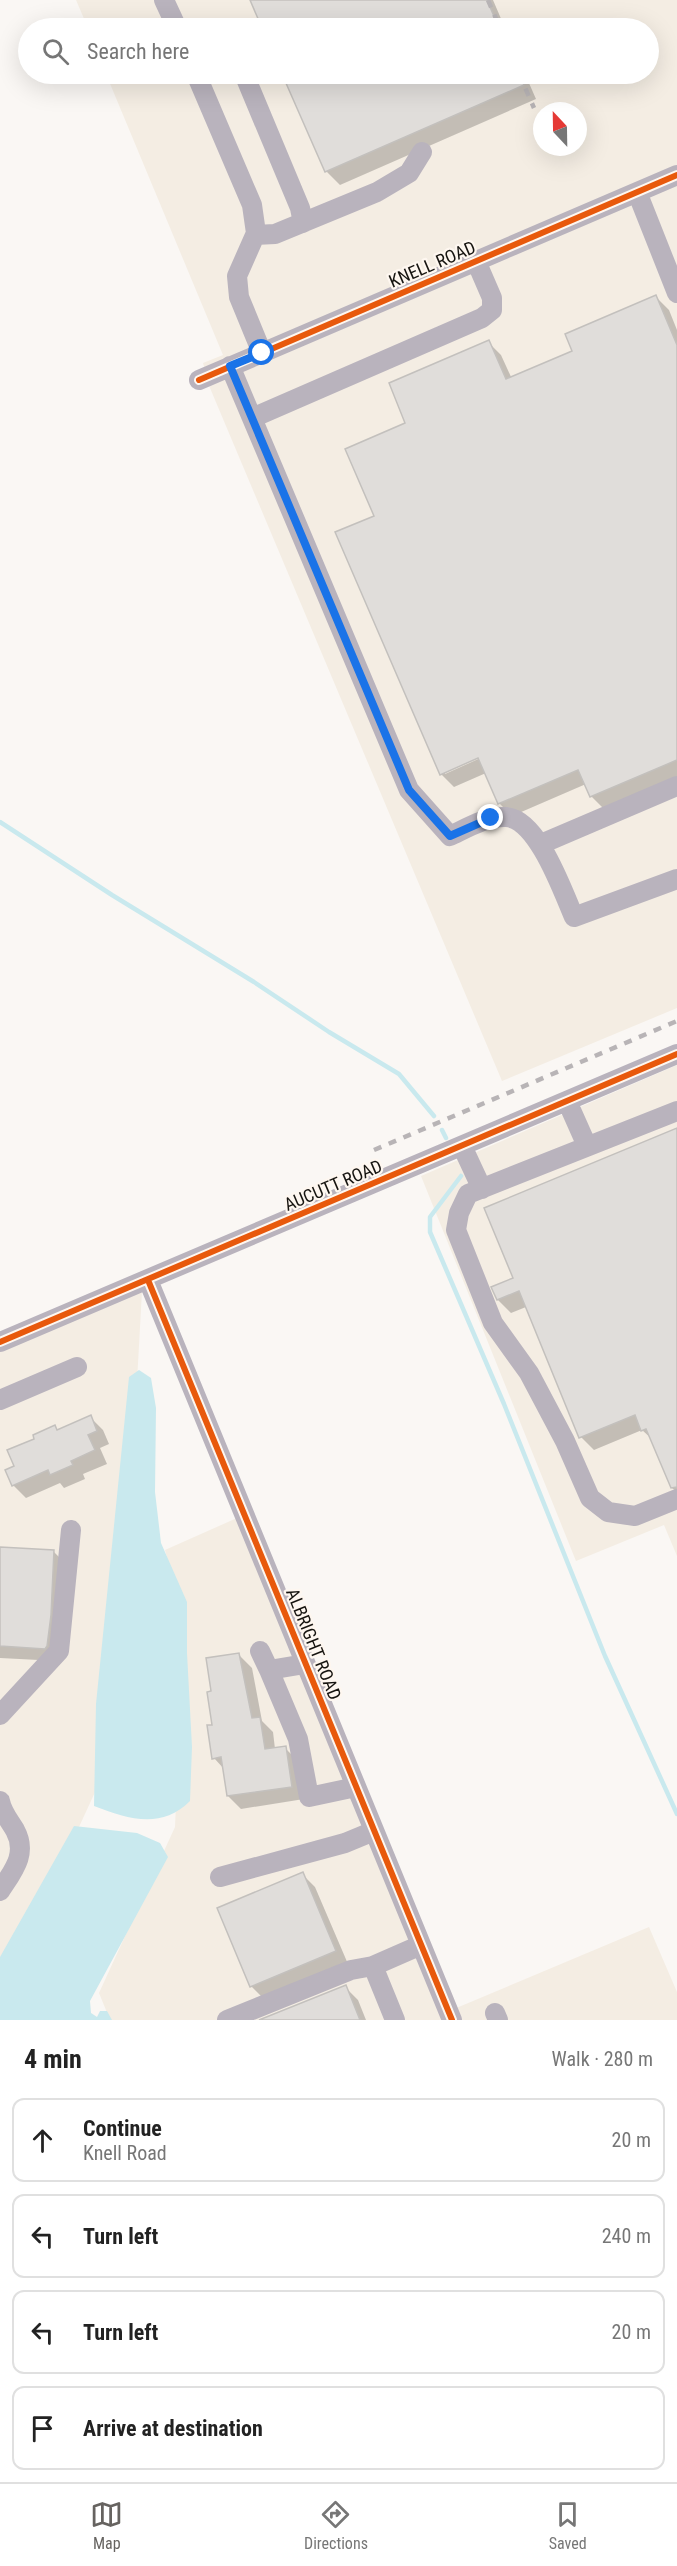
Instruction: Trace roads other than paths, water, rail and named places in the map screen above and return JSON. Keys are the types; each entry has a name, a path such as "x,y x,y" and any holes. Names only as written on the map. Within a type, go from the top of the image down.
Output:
{"street":[{"path":"164,0 172,18"},
{"path":"200,84 252,205 255,235 237,276 239,297 262,353"},
{"path":"248,84 300,208 303,223"},
{"path":"255,235 275,234 377,192 409,173 422,152"},
{"name":"KNELL ROAD","path":"199,380 677,175"},
{"path":"637,192 677,292"},
{"path":"252,418 482,318 492,309 492,298 476,261"},
{"path":"230,366 409,790 450,836 491,818 509,817 529,829 541,844 574,917 677,879"},
{"path":"541,844 677,786"},
{"name":"AUCUTT ROAD","path":"0,1342 677,1054"},
{"path":"567,1101 587,1146"},
{"path":"677,1111 468,1194 459,1213 456,1230 493,1323 529,1373 565,1441 590,1498 608,1512 636,1516 677,1499"},
{"path":"462,1146 482,1189"},
{"name":"ALBRIGHT ROAD","path":"148,1280 452,2020"},
{"path":"0,1400 77,1367"},
{"path":"0,1715 59,1651 71,1530"},
{"path":"260,1651 298,1739 309,1797 356,1787"},
{"path":"269,1670 305,1664"},
{"path":"0,1801 2,1809 17,1833 22,1848 18,1864 0,1891"},
{"path":"220,1877 345,1843 374,1832"},
{"path":"227,2020 351,1970 374,1966 421,1945"},
{"path":"374,1966 395,2020"}],"water":[{"path":"139,1370 151,1378 156,1408 155,1492 161,1543 187,1602 192,1747 190,1801 168,1816 156,1819 132,1818 94,1806 96,1704 129,1377"},
{"path":"74,1826 137,1833 160,1843 168,1857 90,2001 91,2013 97,2017 100,2011 107,2011 112,2020 0,2020 0,1957"}],"waterway":[{"path":"0,822 112,895 399,1074 434,1116"},
{"path":"442,1130 446,1138"},
{"path":"461,1176 430,1217 430,1232 504,1404 605,1656 677,1814"}],"railway":[{"path":"488,0 496,18"},
{"path":"523,84 533,106"},
{"path":"374,1150 677,1021"}]}
